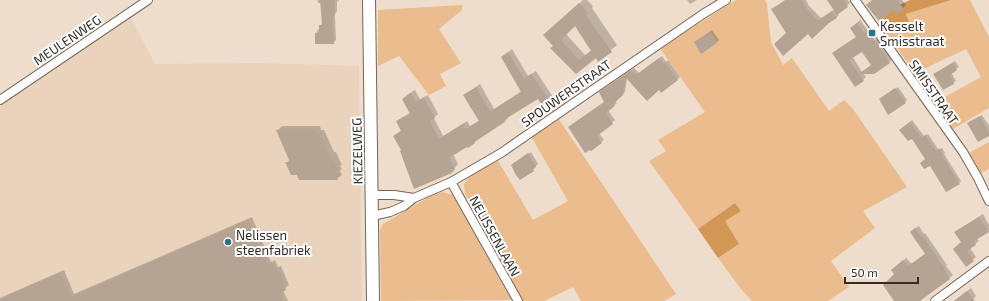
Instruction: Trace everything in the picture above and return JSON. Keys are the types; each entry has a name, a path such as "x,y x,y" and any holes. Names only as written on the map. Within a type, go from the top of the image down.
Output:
{"main road":[{"name":"KIEZELWEG","path":"369,0 373,301"}],"street":[{"name":"MEULENWEG","path":"0,100 148,0"},
{"name":"SPOUWERSTRAAT","path":"372,216 390,212 404,206 414,198 451,182 501,153 702,14 726,0"},
{"name":"SMISSTRAAT","path":"855,0 962,152 978,178 989,201"},
{"name":"NELISSENLAAN","path":"451,182 518,301"},
{"path":"372,195 394,195 414,198"},
{"path":"935,301 989,261"}],"shaded area":[{"path":"736,0 765,0 767,4 771,42 783,65 792,58 829,111 844,100 853,109 907,187 863,211 875,228 831,261 849,287 828,301 752,301 718,258 739,244 724,221 741,211 735,203 698,229 649,161 666,151 658,140 705,112 660,48"},
{"path":"910,0 951,0 906,14 909,21 887,34 879,22 897,6"},
{"path":"951,0 970,0 989,37 989,108 953,129 936,102 981,77 966,49 915,73 887,34 909,21 906,14"},
{"path":"462,5 462,10 439,29 461,63 440,74 446,86 429,95 399,56 378,66 378,10"},
{"path":"131,18 155,64 262,63 359,66 362,301 0,301 0,106"},
{"path":"558,118 676,294 664,301 581,301 573,287 544,301 522,301 465,194 464,185 468,178 497,159 533,220 568,201 531,136"},
{"path":"989,142 989,169 981,173 969,153"},
{"path":"442,192 453,195 512,300 381,301 380,230 383,224 434,194"},
{"path":"735,203 741,211 725,221 739,244 718,258 698,229"}],"building":[{"path":"320,0 335,0 335,14 333,18 334,44 315,44 315,33 319,33 319,25 322,25"},
{"path":"786,0 802,0 807,9 818,21 831,12 837,18 829,23 812,39 808,34 783,56 774,44 786,33 771,9"},
{"path":"827,0 844,0 848,7 837,15"},
{"path":"872,0 897,0 904,9 897,14 894,10 879,21 866,5"},
{"path":"579,3 588,13 586,15 612,52 598,62 596,58 576,74 550,48 553,46 543,35","holes":["575,26 591,51 579,60 561,40"]},
{"path":"857,23 864,33 868,31 890,63 874,74 859,74 864,81 855,87 832,53 856,37 850,28","holes":["862,52 871,65 859,74 849,60"]},
{"path":"710,32 717,43 701,54 694,42"},
{"path":"508,52 524,79 531,74 553,106 545,111 538,99 504,120 505,122 474,142 475,143 468,148 467,147 449,158 455,169 452,173 414,189 400,151 401,150 393,136 401,131 396,121 410,114 402,99 411,93 416,102 424,98 435,118 430,121 439,139 463,124 466,129 479,121 463,95 476,87 490,112 521,92 501,57"},
{"path":"659,58 663,64 665,62 678,80 661,93 659,90 647,101 626,78 623,95 613,104 615,106 606,113 613,124 597,136 602,143 591,151 590,150 585,153 568,127 604,102 599,92 631,70 636,75"},
{"path":"953,63 957,70 950,75 954,84 943,90 933,74"},
{"path":"895,88 906,103 888,115 879,99"},
{"path":"980,116 989,132 989,136 978,142 967,123"},
{"path":"910,122 922,138 925,135 936,151 939,149 960,184 946,192 930,166 924,169 920,163 925,159 912,139 908,141 899,130"},
{"path":"276,130 315,130 317,134 319,134 329,156 338,170 336,170 338,175 336,175 338,180 299,180 297,175 291,175 285,162 290,162"},
{"path":"528,153 536,167 533,169 534,171 520,180 511,165"},
{"path":"979,217 989,232 974,241 976,245 967,251 974,261 966,267 953,249 961,242 954,232"},
{"name":"Nelissen steenfabriek","path":"248,220 267,265 272,263 275,269 277,268 286,290 280,293 283,301 0,301 0,299 60,273 71,297"},
{"path":"915,228 921,236 922,235 950,279 920,301 894,301 883,285 894,274 891,270 903,260 908,266 925,254 910,232"},
{"path":"967,291 975,301 954,301"}],"place":[{"name":"Kesselt Smisstraat","path":"872,33"},
{"name":"Nelissen steenfabriek","path":"228,242"}]}
